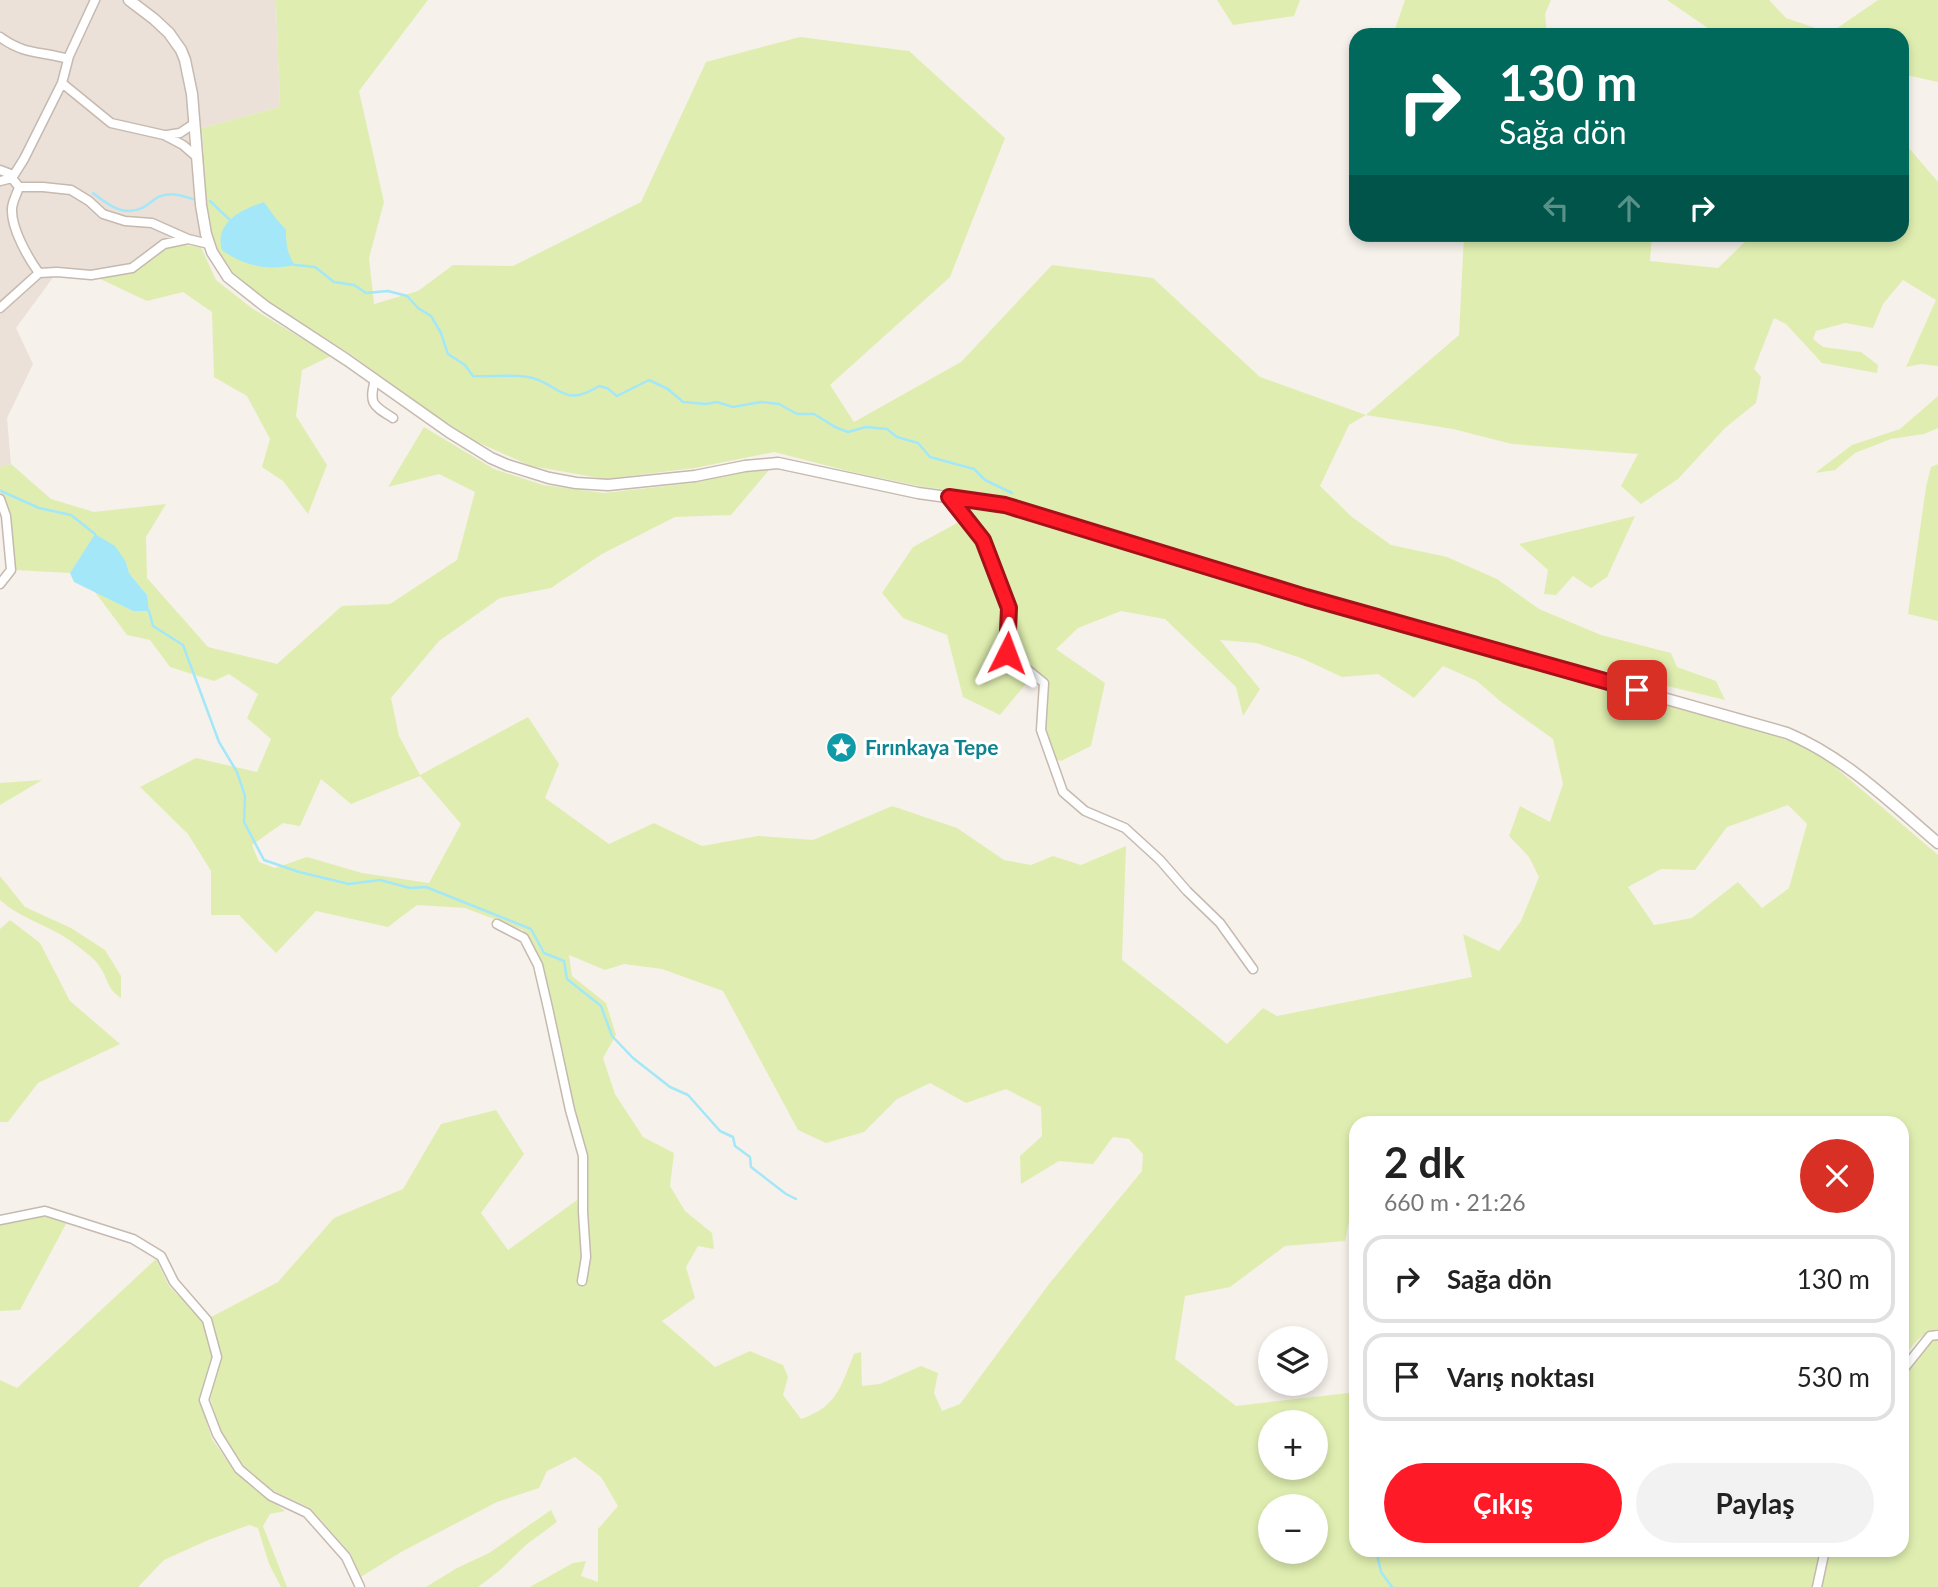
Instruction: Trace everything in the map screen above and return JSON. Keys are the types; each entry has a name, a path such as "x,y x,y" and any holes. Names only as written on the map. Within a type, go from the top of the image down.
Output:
{"street":[{"path":"0,181 12,177 24,159 62,83 68,59 94,0"},
{"path":"129,0 162,26 181,50 190,82 201,205 209,244 220,267 234,283 266,307 375,379 433,422 507,465 576,483 619,485 778,463 918,493 1005,505 1292,593 1787,733 1829,754 1938,843"},
{"path":"0,37 13,47 31,53 68,59"},
{"path":"62,83 111,123 164,135 183,145 198,158"},
{"path":"164,135 180,133 195,123"},
{"path":"0,170 12,177 19,187"},
{"path":"19,187 71,191 89,201 103,214 125,221 152,223 188,239 209,244"},
{"path":"19,187 11,208 14,224 29,260 39,272"},
{"path":"0,308 39,272 91,275 132,268 164,244 188,239"},
{"path":"375,379 371,396 376,407 393,418"},
{"path":"949,497 983,540 1009,608 1007,653 1044,683 1041,730 1063,792 1085,811 1125,828 1160,860 1186,891 1220,923 1253,969"},
{"path":"0,499 6,516 11,570 0,584"},
{"path":"497,924 524,938 538,965 570,1110 583,1156 586,1257 583,1281"},
{"path":"0,1220 45,1211 133,1238 161,1256 174,1282 207,1320 217,1357 204,1400 217,1434 239,1469 271,1496 307,1513 346,1557 360,1587"},
{"path":"1909,1362 1930,1336 1938,1335"},
{"path":"1817,1587 1823,1557"}],"shaded area":[{"path":"0,0 276,0 280,107 202,128 209,244 188,239 165,244 132,268 91,275 57,272 16,328 33,364 7,418 11,464 0,467"}],"green space":[{"path":"276,0 428,0 359,91 384,202 369,258 374,304 418,291 453,265 513,266 641,202 706,62 800,37 909,51 1005,138 950,277 830,385 854,422 961,362 1052,265 1153,278 1260,377 1366,415 1349,425 1320,486 1352,517 1391,545 1447,557 1497,579 1539,609 1601,635 1671,653 1677,667 1716,681 1725,700 1568,662 1215,564 1012,500 919,486 774,452 695,468 605,479 531,466 475,441 236,278 220,258 208,232 202,128 280,107"},
{"path":"1217,0 1300,0 1294,16 1233,25"},
{"path":"1405,0 1551,0 1545,14 1546,28 1395,28"},
{"path":"1667,0 1769,0 1786,18 1815,28 1708,28"},
{"path":"1878,0 1938,0 1938,82 1909,76 1909,28 1837,28"},
{"path":"1909,148 1938,182 1938,366 1921,364 1906,367 1936,300 1903,280 1883,304 1873,328 1845,323 1816,331 1813,339 1823,347 1861,352 1878,365 1877,373 1822,363 1786,324 1774,318 1754,369 1761,377 1756,403 1725,428 1678,479 1641,504 1621,486 1638,454 1512,444 1453,429 1366,415 1459,335 1464,242 1651,242 1650,261 1718,268 1745,242 1909,242"},
{"path":"166,247 201,247 216,280 253,309 331,356 302,370 296,416 327,465 308,514 283,481 262,467 270,439 247,396 214,377 212,312 183,292 147,301 98,278 133,272"},
{"path":"1938,396 1938,428 1924,434 1891,439 1855,453 1835,470 1815,473 1852,445 1900,429"},
{"path":"424,427 494,469 543,485 604,493 692,483 746,471 769,470 731,515 675,517 602,554 551,588 500,598 439,641 391,698 399,736 420,775 528,717 559,764 545,798 609,844 654,823 702,846 758,836 813,840 892,806 957,828 1004,860 1031,865 1053,856 1081,865 1126,846 1122,960 1227,1044 1263,1008 1277,1016 1472,977 1463,934 1499,951 1521,921 1539,877 1529,857 1509,836 1520,806 1550,822 1563,784 1553,739 1477,681 1443,666 1414,698 1378,674 1342,677 1301,658 1256,643 1220,640 1260,689 1243,716 1236,687 1165,619 1121,611 1078,628 1056,649 1105,683 1091,746 1061,761 1055,759 1045,729 1048,681 1012,653 1014,603 987,538 957,502 996,507 1312,605 1761,731 1806,747 1828,761 1938,855 1938,1329 1922,1336 1909,1351 1909,1116 1349,1116 1349,1222 1345,1241 1285,1246 1230,1287 1185,1296 1175,1359 1236,1406 1349,1393 1349,1557 1820,1557 1814,1587 530,1587 573,1563 586,1561 581,1576 598,1582 598,1529 618,1506 601,1477 575,1457 547,1471 539,1488 497,1502 403,1551 359,1578 351,1554 310,1508 272,1490 241,1465 221,1432 210,1398 221,1357 211,1317 278,1282 334,1218 403,1189 441,1124 496,1110 524,1154 481,1213 508,1250 577,1200 582,1257 578,1283 585,1285 590,1255 586,1200 587,1154 573,1109 561,1042 541,965 523,930 465,908 417,905 388,927 316,911 276,953 239,915 211,915 211,871 188,834 140,787 196,758 257,772 271,739 247,718 258,694 229,674 214,681 170,667 150,640 127,635 95,592 133,611 147,595 129,573 126,562 95,535 70,573 15,570 8,515 0,491 0,467 11,464 51,499 94,512 166,504 146,537 147,578 208,647 277,664 342,606 390,604 457,560 475,492 439,474 388,487","holes":["420,776 461,824 429,883 362,873 307,857 275,868 259,862 252,845 283,823 300,826 321,779 351,804","1788,805 1807,824 1789,888 1762,908 1738,882 1692,918 1654,925 1628,887 1661,869 1695,870 1727,827","569,955 605,970 624,964 662,969 723,991 798,1130 826,1143 864,1132 897,1099 930,1083 966,1103 1006,1089 1041,1107 1042,1136 1020,1156 1021,1184 1059,1161 1093,1164 1113,1137 1129,1139 1143,1154 1142,1171 1049,1284 960,1404 942,1411 934,1393 938,1373 921,1366 880,1384 862,1386 861,1352 854,1354 841,1385 830,1402 801,1419 783,1395 788,1377 783,1365 750,1351 715,1367 662,1321 695,1298 686,1267 698,1246 714,1249 712,1233 685,1211 670,1186 674,1153 643,1137 615,1094 603,1058 616,1035 606,1003 572,976"]},
{"path":"1938,464 1938,621 1908,614 1926,487 1931,467"},
{"path":"1635,516 1607,577 1591,588 1573,576 1556,595 1544,594 1548,570 1519,544"},
{"path":"959,522 977,545 1002,609 1002,658 1029,680 1000,715 963,697 947,635 903,618 882,593 913,547"},
{"path":"42,780 0,805 0,783"},
{"path":"0,876 25,907 71,928 105,950 121,976 121,998 110,987 98,964 86,952 67,938 18,913 0,900"},
{"path":"10,920 40,943 70,1001 120,1044 38,1083 8,1122 0,1122 0,929"},
{"path":"44,1216 67,1222 20,1310 0,1311 0,1225"},
{"path":"156,1259 169,1286 204,1322 213,1355 200,1401 212,1439 236,1473 285,1511 270,1514 263,1526 287,1587 281,1587 269,1564 258,1528 249,1525 164,1560 138,1587 0,1587 0,1380 17,1388"},
{"path":"1932,1340 1938,1340 1938,1587 1820,1587 1827,1557 1909,1557 1909,1370"},
{"path":"551,1510 557,1522 478,1587 426,1587 489,1553"}],"water":[{"path":"264,202 286,230 290,257 295,265 257,266 222,250 222,232 226,224 239,213"},
{"path":"95,534 115,546 126,562 129,573 147,595 149,611 133,611 74,582 70,573"}],"waterway":[{"path":"93,193 110,205 129,211 142,208 165,195 193,199"},
{"path":"210,201 230,220"},
{"path":"295,265 315,267 334,282 354,285 366,293 388,291 407,296 418,308 431,316 441,333 448,354 465,365 473,376 528,377 568,395 587,393 599,386 607,388 617,396 649,380 668,389 683,402 717,402 733,407 761,402 779,404 797,414 814,414 848,432 866,427 887,429 897,437 918,443 930,457 974,469 985,480 1012,493"},
{"path":"1,491 39,508 71,515 95,534"},
{"path":"149,611 153,626 183,645 219,742 237,772 245,796 244,822 264,860 349,884 380,880 410,888 426,887 531,929 544,953 564,961 567,979 601,1006 612,1036 633,1058 670,1087 688,1095 720,1131 733,1137 735,1146 750,1157 751,1167 796,1199"},
{"path":"1378,1557 1381,1572 1392,1587"}],"place":[{"name":"Fırınkaya Tepe","path":"842,748"}],"route":[{"path":"1007,653 1009,608 983,540 949,497 1005,505 1306,597 1637,690"}]}
